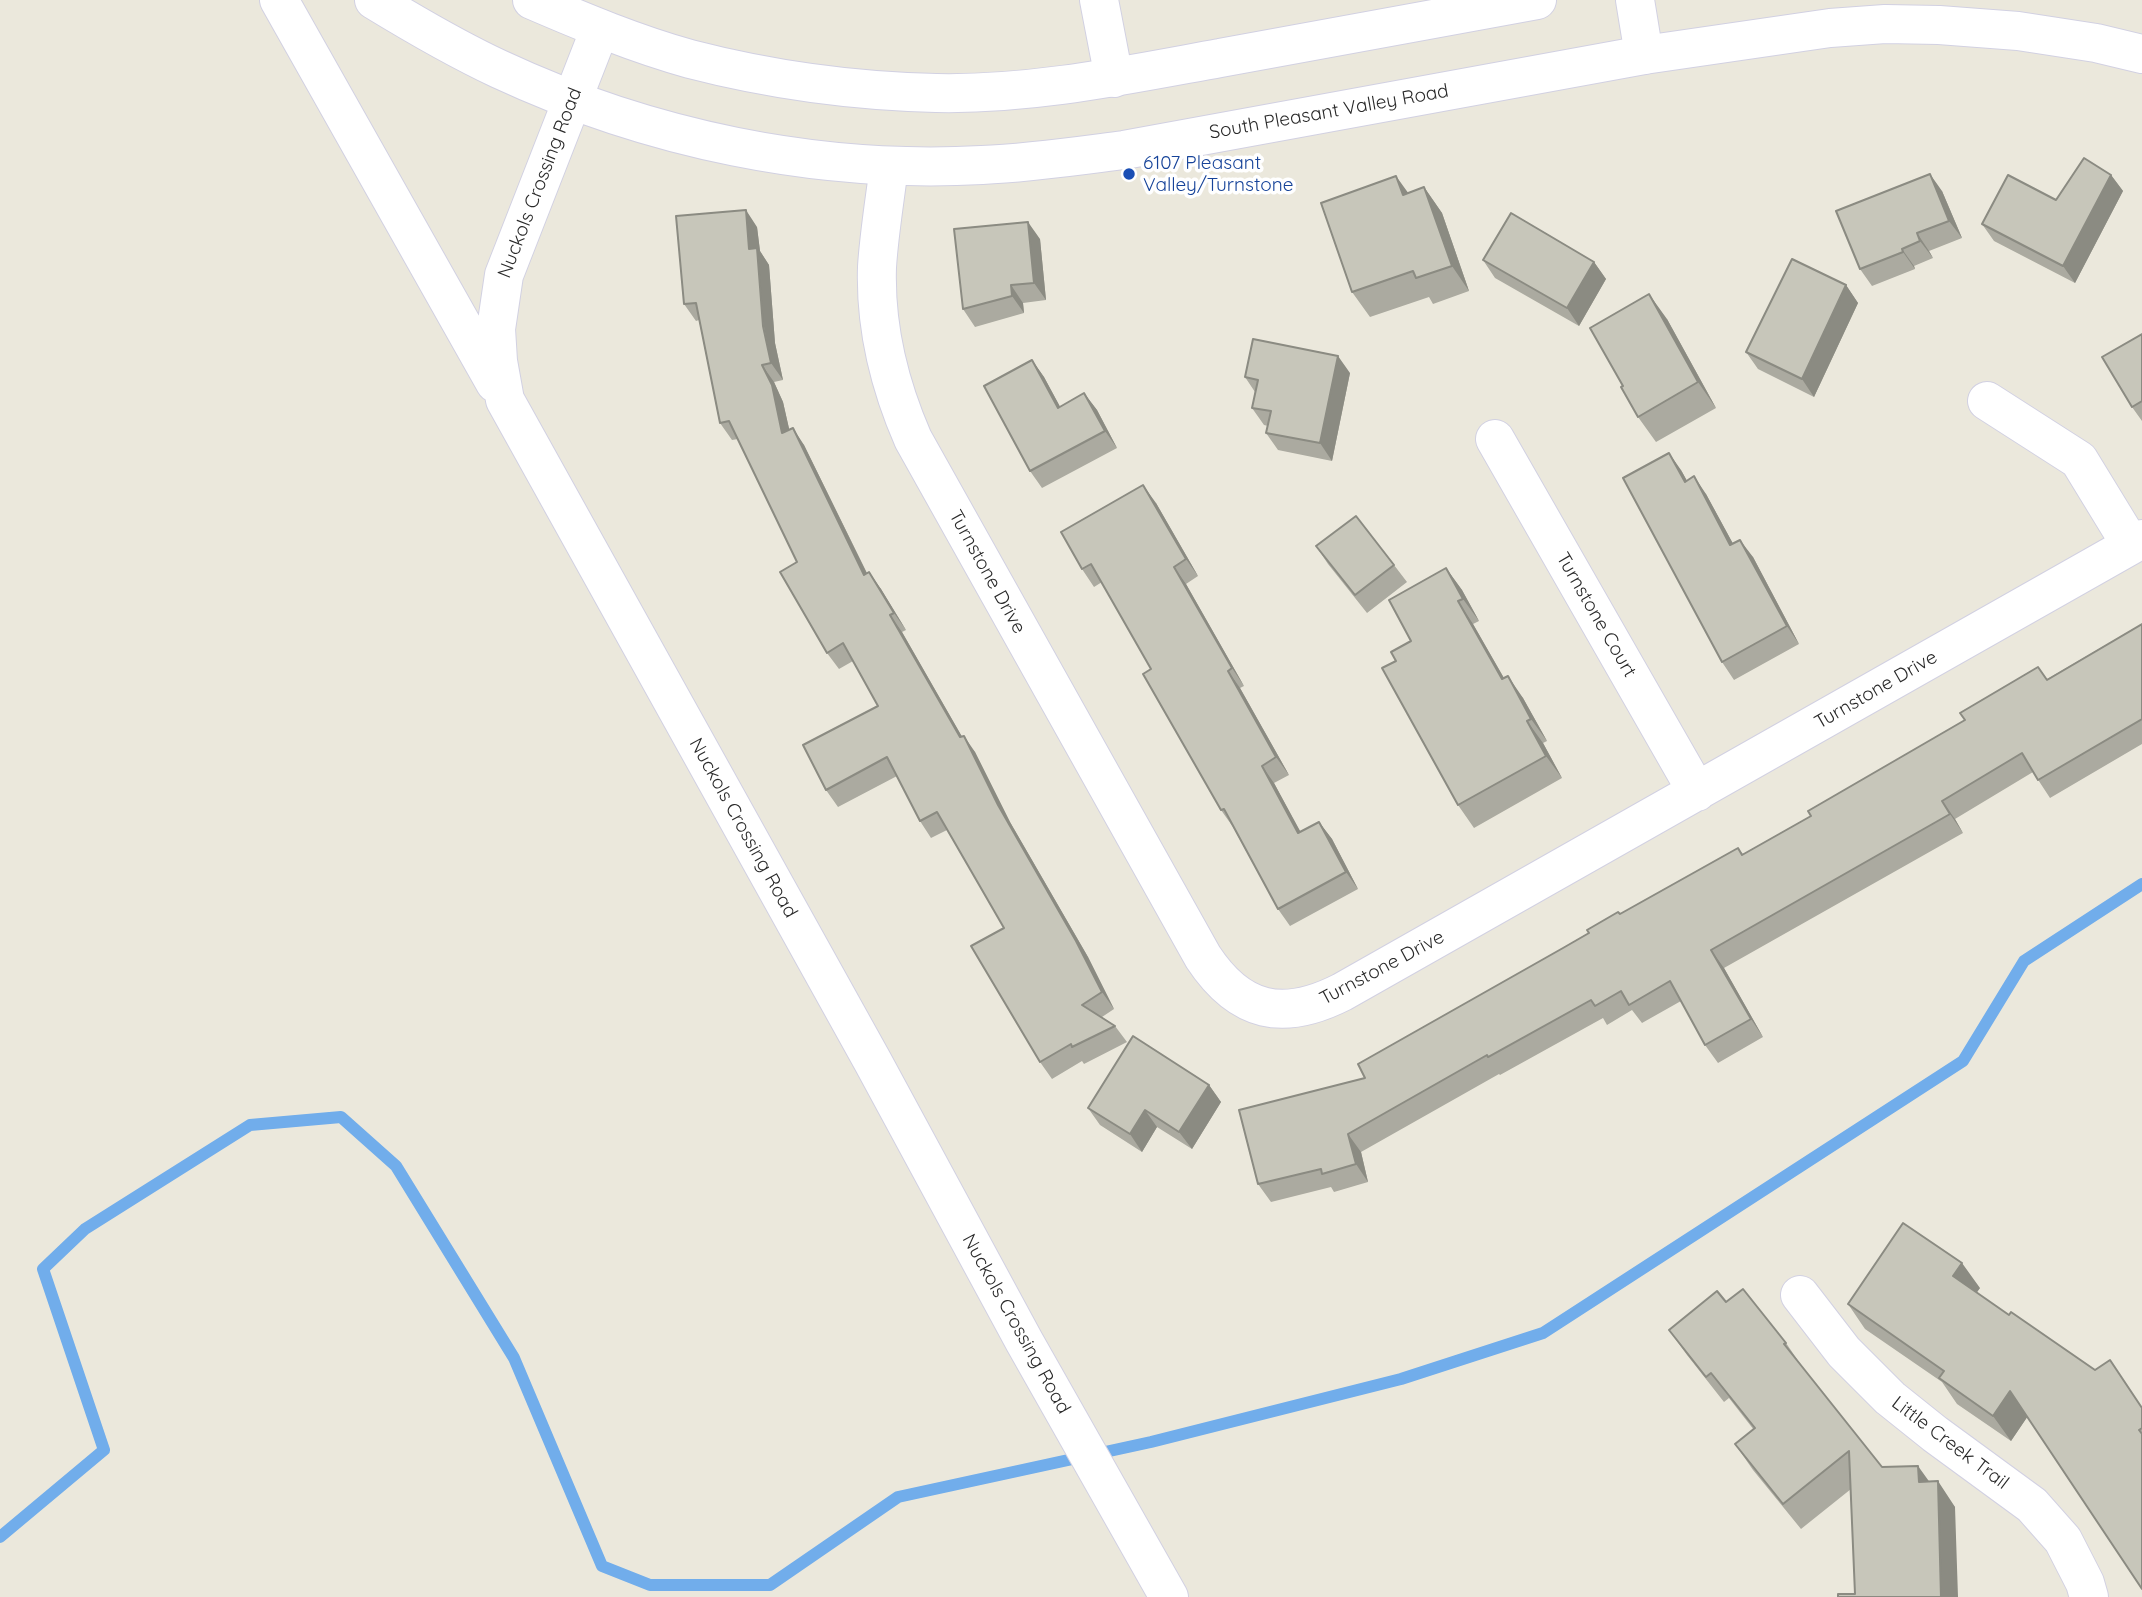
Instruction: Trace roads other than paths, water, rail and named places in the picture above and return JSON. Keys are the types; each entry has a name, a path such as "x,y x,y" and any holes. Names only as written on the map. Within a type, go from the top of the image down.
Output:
{"street":[{"path":"279,0 505,400"},
{"name":"South Pleasant Valley Road","path":"374,0 432,35 499,69 571,100 642,124 724,145 806,158 888,166 980,166 1047,161 1111,152 1644,55 1830,28 1885,24 2018,31 2096,43 2142,54"},
{"path":"532,0 600,29 690,58 777,78 860,89 938,93 1020,90 1114,78 1538,0"},
{"path":"1099,0 1114,78"},
{"path":"1635,0 1644,55"},
{"name":"Nuckols Crossing Road","path":"600,29 504,275 496,329 505,400 873,1062 1024,1340 1169,1597"},
{"name":"Turnstone Drive","path":"888,166 877,267 878,313 886,362 897,401 913,439 1213,973 1240,997 1258,1004 1280,1009 1301,1008 1320,1003 2136,542"},
{"path":"1987,401 2079,460 2136,542"},
{"name":"Turnstone Court","path":"1495,439 1697,792"},
{"name":"Little Creek Trail","path":"1800,1295 1844,1352 1890,1398 2032,1505 2063,1540 2085,1583 2089,1597"}],"waterway":[{"path":"0,1537 104,1450 43,1269 85,1229 250,1125 341,1117 396,1166 514,1358 602,1566 650,1585 770,1585 898,1497 1151,1442 1401,1379 1543,1333 1963,1061 2024,961 2142,884"}],"place":[{"name":"6107 Pleasant Valley/Turnstone","path":"1129,174"}]}
